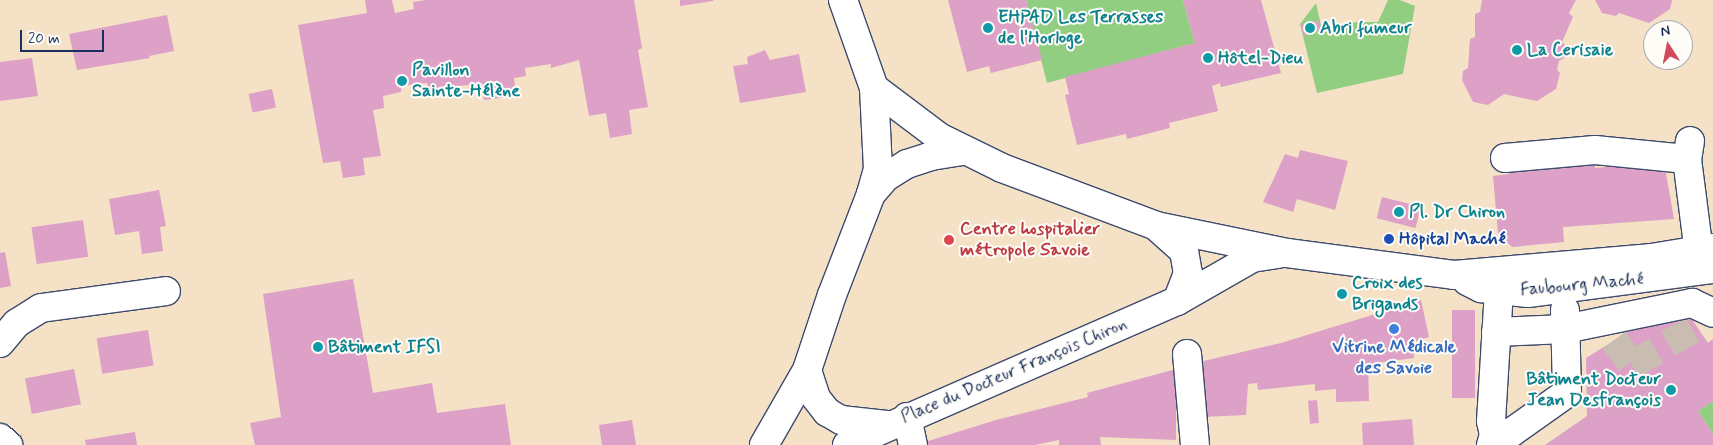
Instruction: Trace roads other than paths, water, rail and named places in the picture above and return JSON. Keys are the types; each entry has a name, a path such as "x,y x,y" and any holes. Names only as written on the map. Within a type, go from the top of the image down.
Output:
{"street":[{"path":"764,445 807,370 832,295 871,194 878,169 874,88 843,0"},
{"path":"874,88 926,128 964,151 1156,226 1221,238 1206,285"},
{"path":"1505,158 1595,150 1689,150 1706,260"},
{"path":"871,194 886,177 907,164 931,156 964,151"},
{"path":"1156,226 1184,251 1188,273 1177,301"},
{"name":"Faubourg Maché","path":"1221,238 1287,253 1454,275 1651,258 1706,260"},
{"name":"Faubourg Maché","path":"1206,285 1252,258 1287,253"},
{"name":"Faubourg Maché","path":"1454,275 1481,288 1528,293 1565,289 1706,260"},
{"name":"Place du Docteur François Chiron","path":"807,370 816,398 827,412 857,423 897,421 1177,301 1206,285"},
{"path":"1499,290 1491,421 1492,440 1512,432 1567,392 1565,289"},
{"path":"0,343 17,324 41,308 166,291"},
{"path":"1496,332 1565,329 1608,331 1692,303 1708,318"},
{"path":"1187,354 1195,445"},
{"path":"846,445 897,421 913,445"},
{"path":"0,438 8,445"}],"tunnel":[{"path":"1614,340 1632,365 1697,327"}],"place":[{"name":"EHPAD Les Terrasses de l'Horloge","path":"988,28"},
{"name":"Abri fumeur","path":"1310,28"},
{"name":"La Cerisaie","path":"1517,50"},
{"name":"Hôtel-Dieu","path":"1208,58"},
{"name":"Pavillon Sainte-Hélène","path":"402,81"},
{"name":"Pl. Dr Chiron","path":"1399,212"},
{"name":"Hôpital Maché","path":"1389,239"},
{"name":"Centre hospitalier métropole Savoie","path":"949,240"},
{"name":"Croix des Brigands","path":"1342,294"},
{"name":"Vitrine Médicale des Savoie","path":"1394,329"},
{"name":"Bâtiment IFSI","path":"318,347"},
{"name":"Bâtiment Docteur Jean Desfrançois","path":"1671,390"}]}
